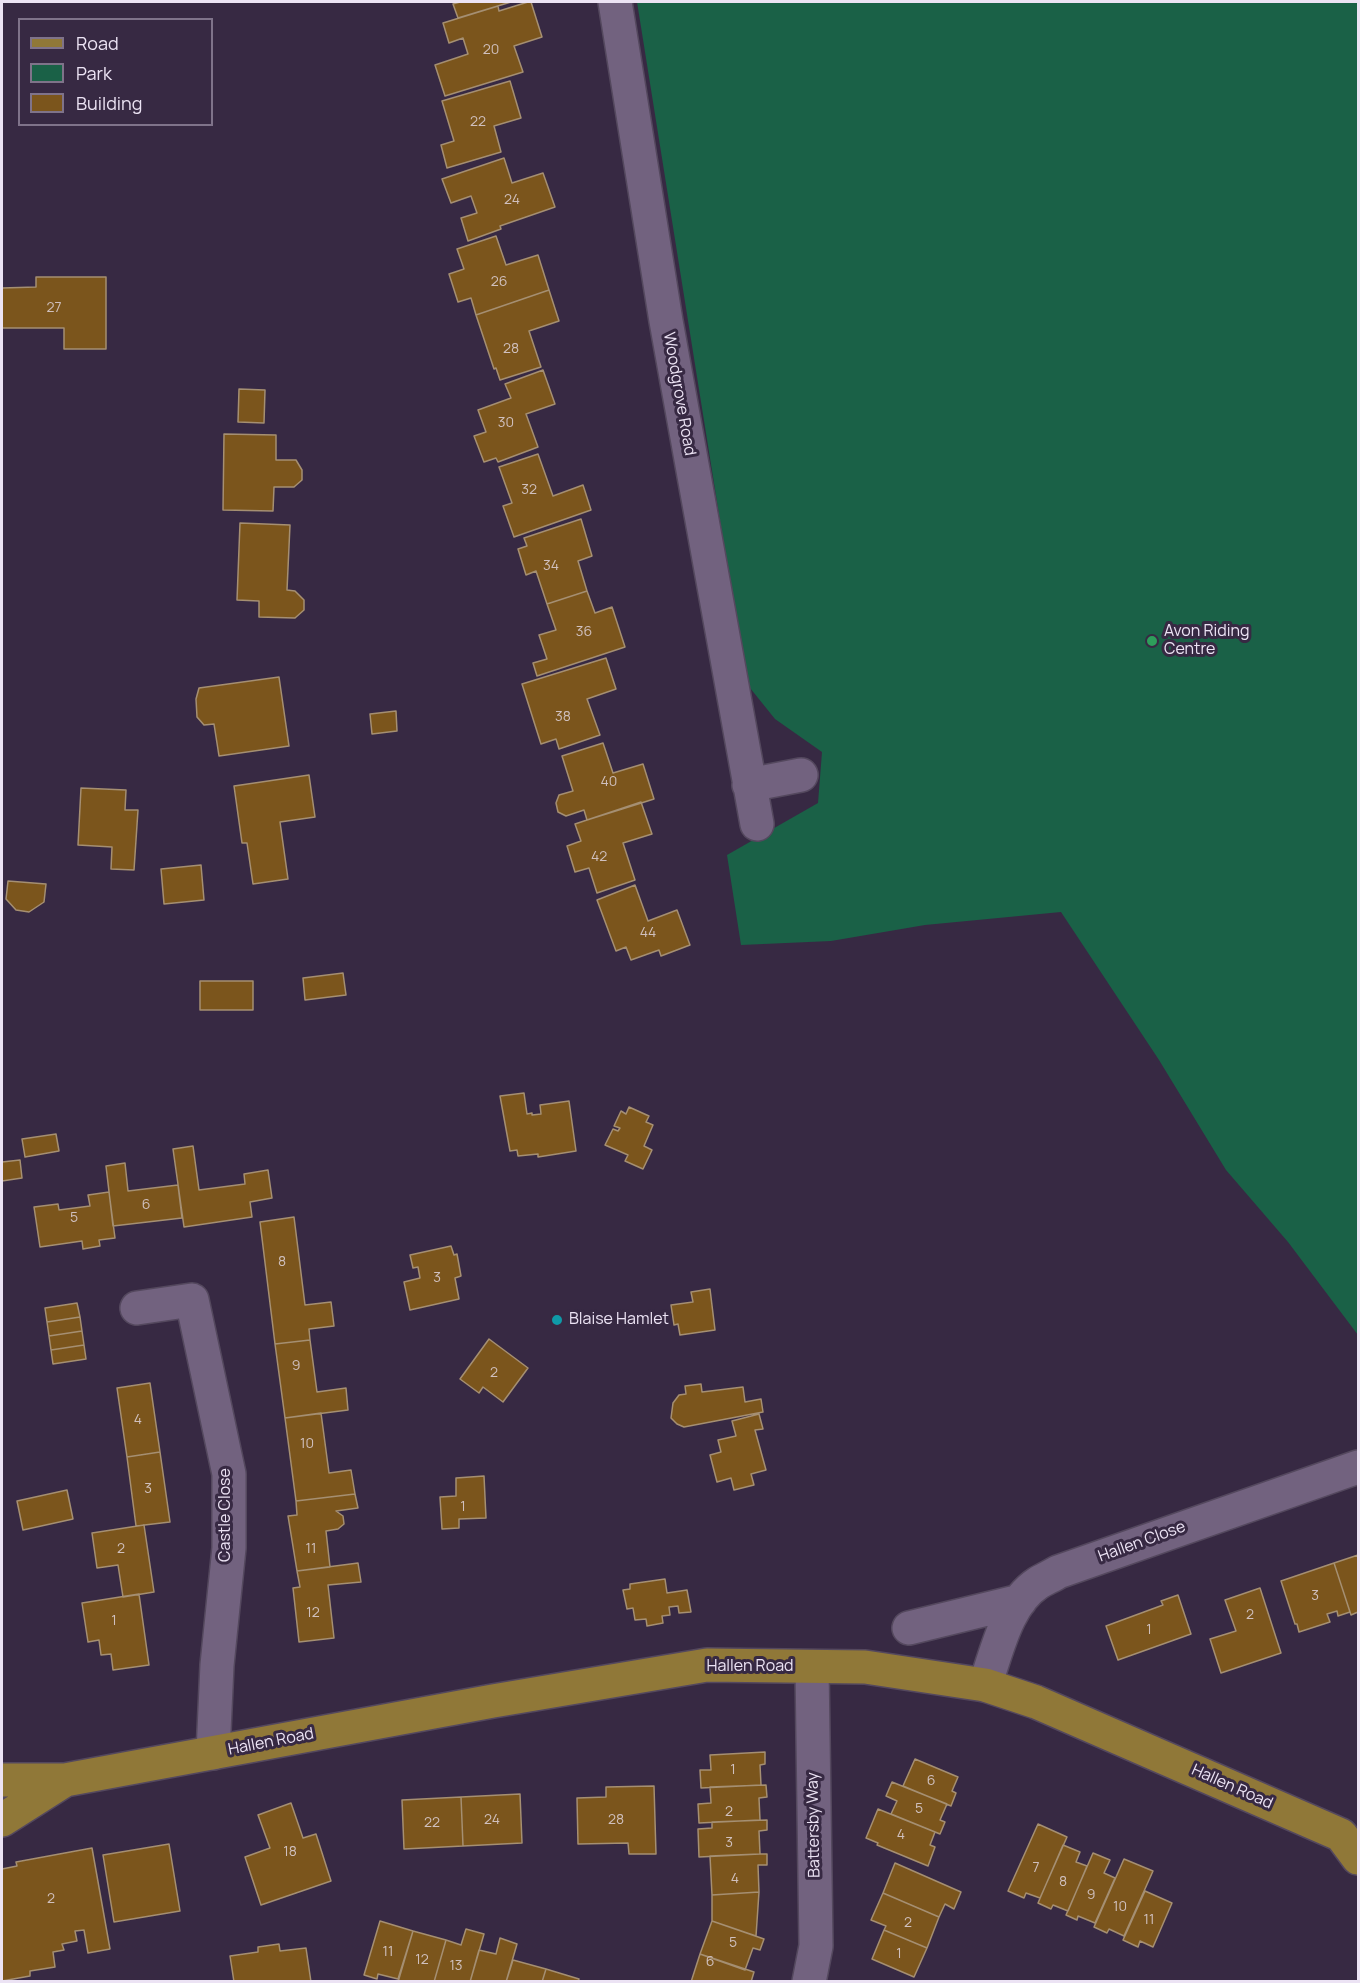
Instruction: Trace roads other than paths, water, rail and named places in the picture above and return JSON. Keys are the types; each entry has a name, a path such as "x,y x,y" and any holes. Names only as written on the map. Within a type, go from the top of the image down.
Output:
{"main road":[{"name":"Hallen Road","path":"2,1780 65,1780 493,1701 707,1665 865,1667 985,1685 1036,1702 1353,1843"},
{"name":"Hallen Road","path":"2,1820 65,1780"}],"street":[{"name":"Woodgrove Road","path":"615,2 666,321 757,824"},
{"path":"749,785 801,775"},
{"name":"Castle Close","path":"137,1308 192,1300 229,1474 229,1548 217,1665 213,1753"},
{"name":"Hallen Close","path":"985,1685 1009,1619 1020,1601 1036,1584 1058,1572 1359,1467"},
{"path":"909,1628 1020,1601"},
{"name":"Battersby Way","path":"809,1982 816,1946 812,1667"}],"place":[{"name":"Avon Riding Centre","path":"1152,641"},
{"name":"Blaise Hamlet","path":"557,1320"}]}
